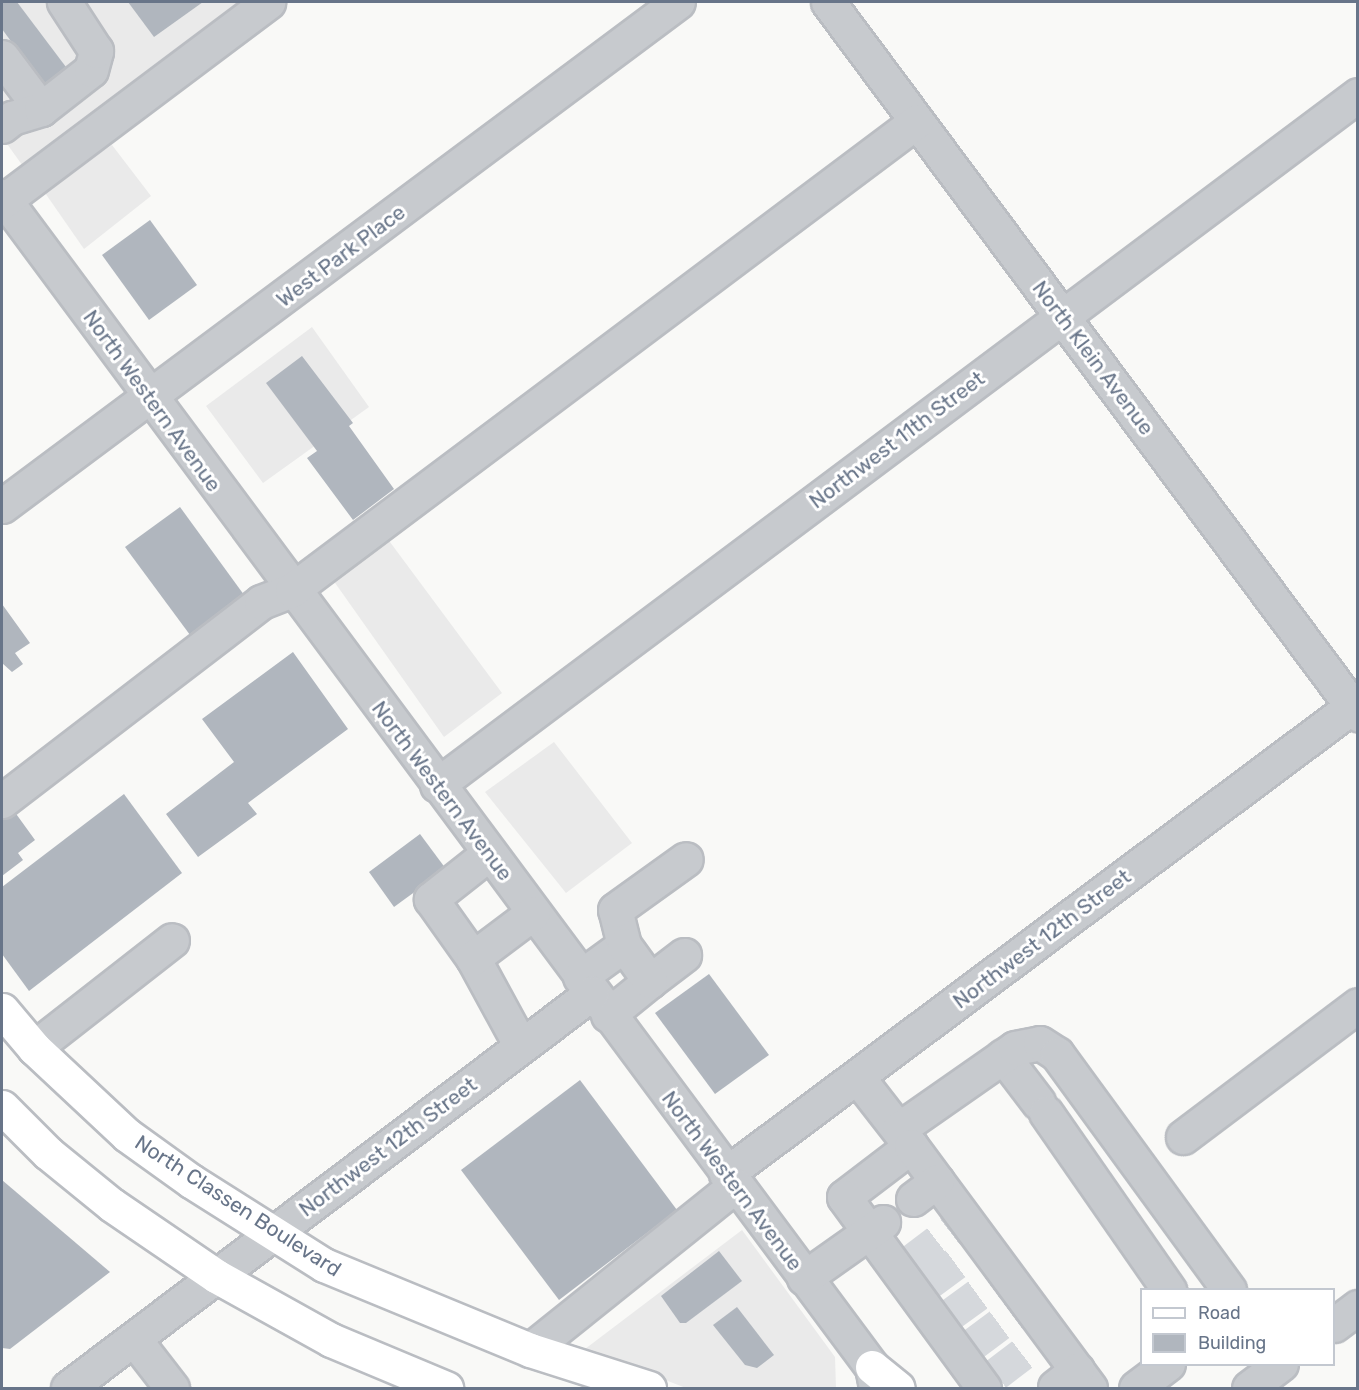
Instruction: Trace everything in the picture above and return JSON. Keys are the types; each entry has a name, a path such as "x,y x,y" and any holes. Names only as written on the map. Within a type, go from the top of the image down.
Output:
{"main road":[{"name":"North Classen Boulevard","path":"2,1010 34,1048 127,1135 324,1265 382,1292 530,1350 649,1389"},
{"path":"2,1107 48,1154 112,1205 216,1276 331,1340 446,1389"},
{"path":"874,1378 898,1389"}],"street":[{"path":"2,126 12,118 41,109 91,70 96,51 64,2"},
{"path":"2,199 268,2"},
{"name":"West Park Place","path":"2,506 678,2"},
{"name":"North Klein Avenue","path":"828,2 1356,708"},
{"path":"2,57 41,109"},
{"name":"Northwest 11th Street","path":"437,785 1358,95"},
{"path":"2,801 261,602 292,590 917,121"},
{"name":"North Western Avenue","path":"2,199 804,1278 874,1378"},
{"name":"Northwest 12th Street","path":"530,1350 730,1180 858,1078 1356,708"},
{"path":"488,854 431,899 473,958 521,1046"},
{"path":"650,981 624,945 615,910 686,859"},
{"path":"473,958 533,913"},
{"path":"34,1048 172,940"},
{"path":"593,995 624,945"},
{"path":"593,995 650,981 684,955"},
{"name":"Northwest 12th Street","path":"68,1389 521,1046 593,995"},
{"path":"1183,1137 1358,1005"},
{"path":"987,1382 966,1349 876,1226 844,1197 905,1138 1015,1048 1040,1043 1057,1054 1228,1288"},
{"path":"1004,1056 1168,1288"},
{"path":"858,1078 905,1138 925,1190 1074,1382"},
{"path":"804,1278 876,1226"},
{"path":"1335,1324 1358,1307"},
{"path":"134,1339 172,1389"},
{"path":"1136,1389 1167,1366"},
{"path":"1249,1389 1280,1366"}],"shaded area":[{"path":"2,2 252,2 25,169 2,137"},
{"path":"112,145 151,196 84,249 43,190"},
{"path":"312,327 369,407 263,483 206,406"},
{"path":"387,538 502,693 444,737 333,580"},
{"path":"554,742 632,843 566,893 485,792"},
{"path":"742,1230 835,1357 836,1388 686,1388 585,1349"}],"building":[{"path":"2,2 17,2 69,71 46,89 2,29"},
{"path":"128,2 203,2 154,37"},
{"path":"150,220 197,285 149,320 102,255"},
{"path":"302,356 353,423 349,426 394,489 353,520 307,458 317,451 266,383"},
{"path":"180,507 247,599 193,639 125,547"},
{"path":"2,604 30,643 15,653 23,664 12,672 2,663"},
{"path":"293,652 348,729 248,803 257,814 198,857 166,814 234,762 202,719"},
{"path":"124,794 182,873 29,991 2,954 2,887"},
{"path":"14,811 35,840 18,853 23,860 2,876 2,821"},
{"path":"420,834 446,869 394,907 369,872"},
{"path":"709,974 769,1055 715,1094 655,1013"},
{"path":"580,1080 677,1210 559,1300 461,1170"},
{"path":"2,1180 110,1272 10,1349 2,1348"},
{"path":"719,1251 742,1281 686,1323 680,1323 661,1296"},
{"path":"737,1307 774,1355 757,1368 745,1365 713,1325"}],"tunnel":[{"path":"911,1261 965,1220"},
{"path":"929,1283 983,1243"},
{"path":"951,1314 1006,1274"},
{"path":"973,1344 1028,1303"},
{"path":"996,1374 1050,1333"}]}
